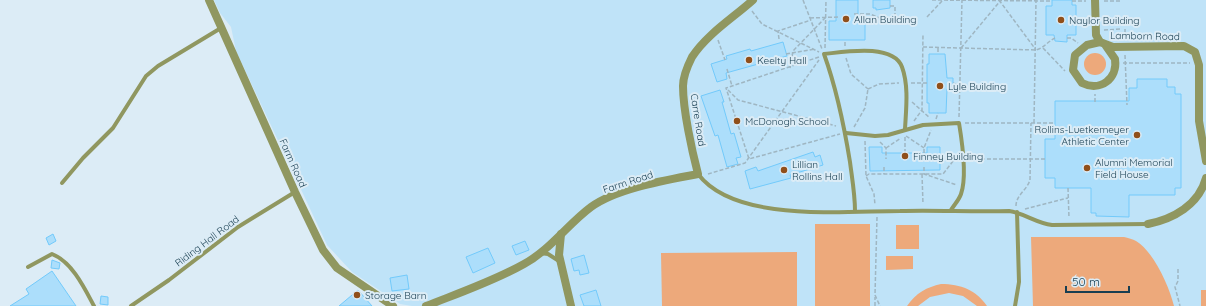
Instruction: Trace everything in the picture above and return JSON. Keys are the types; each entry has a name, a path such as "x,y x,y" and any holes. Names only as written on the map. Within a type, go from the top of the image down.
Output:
{"street":[{"name":"Farm Road","path":"210,0 295,192 323,250 332,263 345,274 393,306"},
{"name":"Lamborn Road","path":"1096,1 1096,35 1103,44 1113,48 1184,46 1194,52 1199,65 1199,121 1206,161"},
{"name":"Carre Road","path":"698,174 683,85 692,57 702,45 750,3"},
{"path":"1103,44 1115,59 1114,74 1107,82 1098,86 1082,83 1073,70 1075,55 1087,45 1103,44"},
{"name":"Farm Road","path":"426,306 524,264 540,253 592,206 609,197 657,182 698,174"},
{"path":"1148,224 1184,210 1197,197 1204,187 1206,178"},
{"path":"561,234 559,247 560,262 571,306"}],"lane":[{"path":"62,183 83,158 113,128 140,84 151,72 222,27"},
{"path":"855,211 855,196 846,133 837,95 824,54 873,51 892,55 902,66 905,83 905,129"},
{"path":"846,133 875,136 923,125 959,123 963,148 963,187 961,195 951,210"},
{"path":"698,174 705,183 714,190 739,202 783,210 951,210 1017,212 1044,224 1148,224"},
{"name":"Riding Hall Road","path":"131,306 163,285 238,226 295,192"},
{"path":"1015,306 1019,282 1017,212"},
{"path":"540,253 548,254 560,262"},
{"path":"28,267 52,254 63,258 81,283 94,306"}],"path":[{"path":"803,0 824,54"},
{"path":"698,174 712,173 745,163 749,159 824,54 826,0"},
{"path":"932,0 1052,2"},
{"path":"962,0 959,123 1055,122"},
{"path":"961,48 1000,0"},
{"path":"1000,0 1036,50"},
{"path":"927,17 942,1"},
{"path":"1034,123 1036,1"},
{"path":"1072,2 1122,1"},
{"path":"750,3 762,24 824,54"},
{"path":"890,6 895,6 895,18"},
{"path":"854,14 870,14 880,18"},
{"path":"790,68 793,51 826,17"},
{"path":"778,32 810,19 838,17"},
{"path":"1100,30 1123,29 1125,43"},
{"path":"778,32 779,39"},
{"path":"716,33 725,60"},
{"path":"905,129 922,110 922,34"},
{"path":"922,48 938,47 1036,50 1043,48 1048,41 1054,38"},
{"path":"1067,38 1072,38 1079,43"},
{"path":"1076,47 1082,40"},
{"path":"938,47 938,54"},
{"path":"1043,48 1059,66"},
{"path":"786,54 793,51 815,49"},
{"path":"845,52 851,74 868,89"},
{"path":"726,88 790,68 824,54"},
{"path":"1125,54 1127,62 1127,105"},
{"path":"1122,68 1122,62 1194,63"},
{"path":"727,69 732,86"},
{"path":"868,89 884,84 927,83"},
{"path":"953,83 960,86"},
{"path":"726,88 749,159"},
{"path":"726,88 738,100 838,126 846,133"},
{"path":"749,159 830,135 846,133 853,128 862,116 867,101 868,89"},
{"path":"1094,102 1095,92 1100,92"},
{"path":"1031,123 1030,180 1028,188 1018,199 1017,212 1068,198"},
{"path":"865,136 866,176 874,194 876,211 875,306"},
{"path":"875,136 886,148 886,160"},
{"path":"886,148 905,136"},
{"path":"905,136 924,148"},
{"path":"905,136 905,153"},
{"path":"866,176 884,174 943,174 963,148"},
{"path":"963,159 1045,158"},
{"path":"884,167 884,174"},
{"path":"923,210 924,167"},
{"path":"923,174 963,187"},
{"path":"1068,188 1069,225"},
{"path":"1178,269 1178,281 1175,287 1180,306"},
{"path":"875,295 880,306"}],"shaded area":[{"name":"McDonogh School","path":"214,0 1206,0 1206,306 412,306 400,304 352,272 327,245 236,51 231,27 220,13"},
{"path":"1095,53 1103,56 1106,64 1103,72 1095,75 1087,72 1084,64 1087,56"},
{"path":"815,224 870,224 870,306 815,306"},
{"path":"896,225 919,225 919,249 896,249"},
{"path":"1031,237 1124,237 1135,240 1143,246 1155,261 1165,280 1174,306 1033,306"},
{"path":"797,252 797,306 662,306 661,253"},
{"path":"886,256 913,256 913,269 886,270"},
{"path":"941,284 955,285 967,289 983,300 987,306 977,306 963,296 949,293 930,297 918,306 907,306 922,291"},
{"path":"1201,290 1206,290 1206,306 1201,306"}],"building":[{"name":"Allan Building","path":"836,0 858,0 858,21 865,21 865,40 829,40 829,21 836,21"},
{"path":"873,0 890,0 890,8 876,10 876,8 873,8"},
{"name":"Naylor Building","path":"1052,0 1072,0 1072,5 1076,5 1076,35 1067,35 1067,42 1055,41 1054,35 1046,35 1046,6 1052,6"},
{"name":"Keelty Hall","path":"783,42 787,56 726,73 727,79 717,82 711,64 727,59 726,56"},
{"name":"Lyle Building","path":"929,54 945,54 947,78 953,78 953,89 947,89 946,113 929,113 929,103 927,103 927,64 929,64"},
{"name":"Rollins-Luetkemeyer Athletic Center","path":"1137,79 1167,79 1167,87 1175,87 1175,94 1181,94 1181,188 1175,188 1175,195 1129,195 1129,217 1096,216 1096,213 1091,213 1091,188 1055,188 1055,178 1045,178 1045,139 1055,139 1055,101 1129,101 1129,88 1137,88"},
{"path":"720,90 731,134 734,133 741,157 736,158 738,164 727,167 718,135 715,136 701,96"},
{"name":"Finney Building","path":"869,147 882,147 882,153 927,153 927,147 940,147 940,170 870,171"},
{"name":"Lillian Rollins Hall","path":"813,152 815,157 820,155 823,165 790,175 791,178 750,189 745,171 756,167 758,171"},
{"path":"53,234 56,241 49,245 46,238"},
{"path":"525,241 529,250 516,255 512,246"},
{"path":"488,248 495,263 473,273 466,257"},
{"path":"584,255 589,273 580,275 579,270 574,271 571,259"},
{"path":"52,260 60,263 59,269 51,268"},
{"path":"52,271 76,306 10,306 29,294 26,289"},
{"path":"407,275 409,289 392,291 390,278"},
{"name":"Storage Barn","path":"358,290 372,306 339,306"},
{"path":"596,290 601,306 584,306 580,295"},
{"path":"101,296 108,297 108,305 100,304"}],"place":[{"name":"Allan Building","path":"846,19"},
{"name":"Naylor Building","path":"1061,20"},
{"name":"Keelty Hall","path":"749,60"},
{"name":"Lyle Building","path":"940,86"},
{"name":"McDonogh School","path":"737,121"},
{"name":"Rollins-Luetkemeyer Athletic Center","path":"1137,135"},
{"name":"Finney Building","path":"905,156"},
{"name":"Alumni Memorial Field House","path":"1087,168"},
{"name":"Lillian Rollins Hall","path":"784,170"},
{"name":"Storage Barn","path":"357,295"}]}
